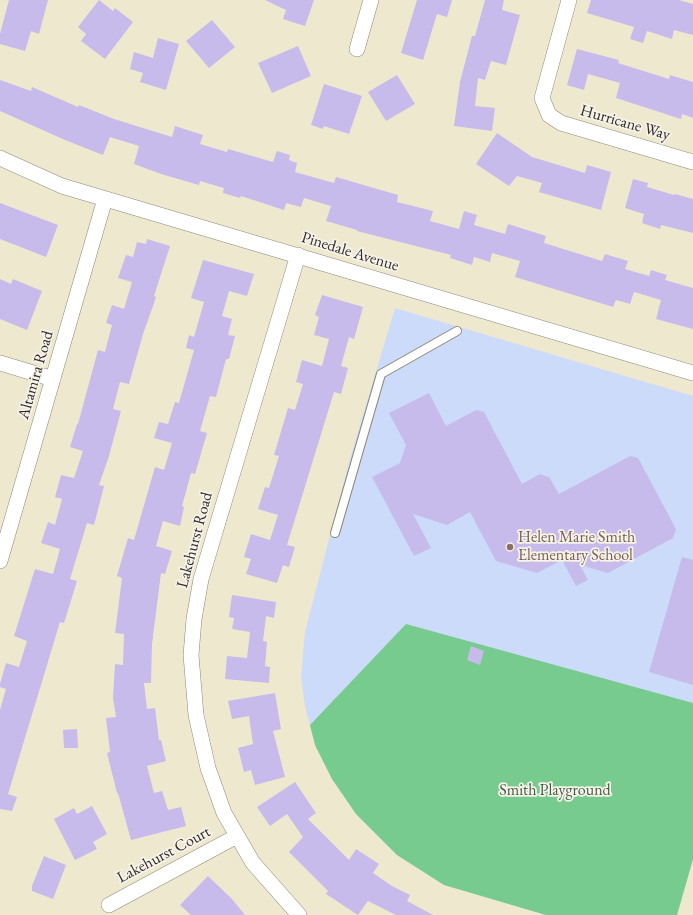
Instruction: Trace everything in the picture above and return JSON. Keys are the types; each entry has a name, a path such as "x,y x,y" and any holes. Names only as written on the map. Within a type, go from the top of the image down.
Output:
{"street":[{"path":"356,49 371,0"},
{"name":"Hurricane Way","path":"570,0 542,98 549,115 561,123 693,162"},
{"name":"Pinedale Avenue","path":"0,158 62,186 693,372"},
{"name":"Altamira Road","path":"0,561 105,199"},
{"name":"Lakehurst Road","path":"298,255 201,579 194,619 191,656 196,715 208,768 224,813 253,863 298,915"},
{"path":"0,363 53,379"},
{"name":"Lakehurst Court","path":"108,905 237,836"}],"lane":[{"path":"336,533 381,374 457,331"}],"shaded area":[{"name":"Helen Marie Smith Elementary School","path":"395,308 693,396 693,859 677,915 546,915 444,885 397,855 356,814 332,779 315,745 305,706 301,677 305,632 349,462"}],"green space":[{"name":"Smith Playground","path":"406,624 693,703 693,859 677,915 546,915 444,885 397,855 356,814 332,779 315,745 310,725"}],"building":[{"path":"9,0 48,0 39,34 31,31 25,51 0,44 0,34"},
{"path":"99,0 113,11 115,8 133,22 105,59 81,41 86,34 78,27"},
{"path":"265,0 314,0 305,26 283,19 286,10"},
{"path":"417,0 452,0 447,17 437,14 423,60 401,53"},
{"path":"485,0 504,0 502,10 520,15 506,65 491,61 485,80 478,78 475,106 495,108 492,131 454,126 460,82 472,36 475,36"},
{"path":"591,0 679,0 693,4 693,35 674,30 672,39 647,31 643,43 630,39 634,27 587,13"},
{"path":"212,20 235,47 209,68 186,41"},
{"path":"158,38 179,44 166,90 140,82 143,73 130,69 134,52 153,58"},
{"path":"298,46 311,76 272,93 258,63"},
{"path":"577,49 619,60 618,63 669,79 670,75 693,82 693,118 682,114 681,119 616,98 620,83 588,74 584,90 567,85"},
{"path":"397,75 415,104 386,121 368,92"},
{"path":"0,80 31,91 32,87 78,107 79,105 114,119 172,137 175,126 203,135 200,144 227,152 228,149 273,162 277,151 290,155 289,160 297,163 295,172 334,183 336,177 398,195 397,202 433,211 430,221 459,229 464,211 477,215 474,225 505,234 508,224 546,236 544,243 602,261 605,254 628,261 625,269 649,276 651,270 667,275 665,280 693,288 693,329 656,319 661,300 634,292 630,304 616,300 613,307 515,277 520,261 492,253 490,262 474,257 472,265 450,258 451,255 357,231 326,221 331,206 304,198 301,207 286,203 284,210 241,196 240,198 223,193 224,188 200,181 199,185 161,174 134,164 139,146 110,137 103,155 0,111"},
{"path":"324,84 362,96 349,134 324,126 323,129 311,125"},
{"path":"497,133 532,157 585,173 587,165 611,172 601,210 539,192 542,183 517,176 509,186 476,164"},
{"path":"633,179 648,183 647,187 693,199 693,233 661,225 660,229 642,223 644,214 625,208"},
{"path":"0,203 58,225 46,257 0,239"},
{"path":"147,239 170,246 129,384 120,382 113,409 121,411 109,456 99,485 104,486 94,525 87,523 70,579 77,581 64,623 60,622 8,794 17,797 12,811 0,809 0,710 6,689 0,687 0,684 6,663 19,667 27,641 14,636 35,569 53,574 60,549 41,543 48,522 55,525 62,499 55,497 61,475 74,478 83,451 70,447 78,424 98,350 105,352 112,325 106,323 112,305 124,309 132,282 118,278 126,255 133,257 137,242 146,244"},
{"path":"203,260 254,274 247,296 229,291 222,316 232,319 228,335 235,336 229,359 226,359 216,397 210,396 200,431 207,433 195,474 191,473 182,506 184,507 180,526 163,521 156,546 172,551 165,574 161,573 152,644 151,683 144,683 147,709 155,708 159,740 161,740 166,761 147,766 154,793 162,791 168,810 181,807 186,826 131,840 107,753 110,752 106,718 116,717 113,698 115,664 123,665 124,634 115,633 122,578 117,576 128,538 134,540 155,467 164,470 172,443 154,438 159,422 168,424 175,402 179,403 194,350 186,348 189,335 194,337 204,302 191,298"},
{"path":"0,279 11,284 13,279 42,291 27,330 0,319"},
{"path":"322,295 363,307 354,339 349,337 341,366 348,368 341,394 334,392 287,545 295,547 289,567 283,565 277,583 246,574 251,559 244,557 251,534 270,540 278,515 258,509 265,487 269,488 279,456 274,455 288,408 295,410 303,384 296,382 302,360 322,366 329,339 314,335 319,317 315,315"},
{"path":"429,393 446,426 476,410 484,412 522,484 540,474 549,477 559,494 630,456 638,458 676,529 673,538 608,573 580,565 588,580 576,586 562,560 537,573 496,561 470,512 447,525 413,514 431,548 414,556 372,477 400,463 406,445 389,413"},
{"path":"682,557 693,560 693,685 649,672"},
{"path":"232,595 276,602 274,618 266,616 263,641 267,642 265,666 270,667 269,683 225,679 227,656 247,658 250,632 232,629 234,618 229,617"},
{"path":"471,646 484,651 480,665 467,660"},
{"path":"275,693 281,729 273,731 285,777 255,785 251,770 244,772 238,748 253,744 249,716 232,719 228,701"},
{"path":"77,729 78,748 64,748 63,730"},
{"path":"295,782 316,813 308,819 349,860 356,849 379,864 373,873 392,886 410,895 407,901 433,915 396,915 368,901 358,915 326,894 328,891 289,852 303,837 287,814 270,826 257,807"},
{"path":"92,806 107,834 93,842 97,849 75,860 54,819 74,808 77,814"},
{"path":"44,856 66,865 53,899 32,891 32,886"},
{"path":"208,876 232,899 245,915 191,915 180,905"}],"place":[{"name":"Helen Marie Smith Elementary School","path":"510,547"}]}
